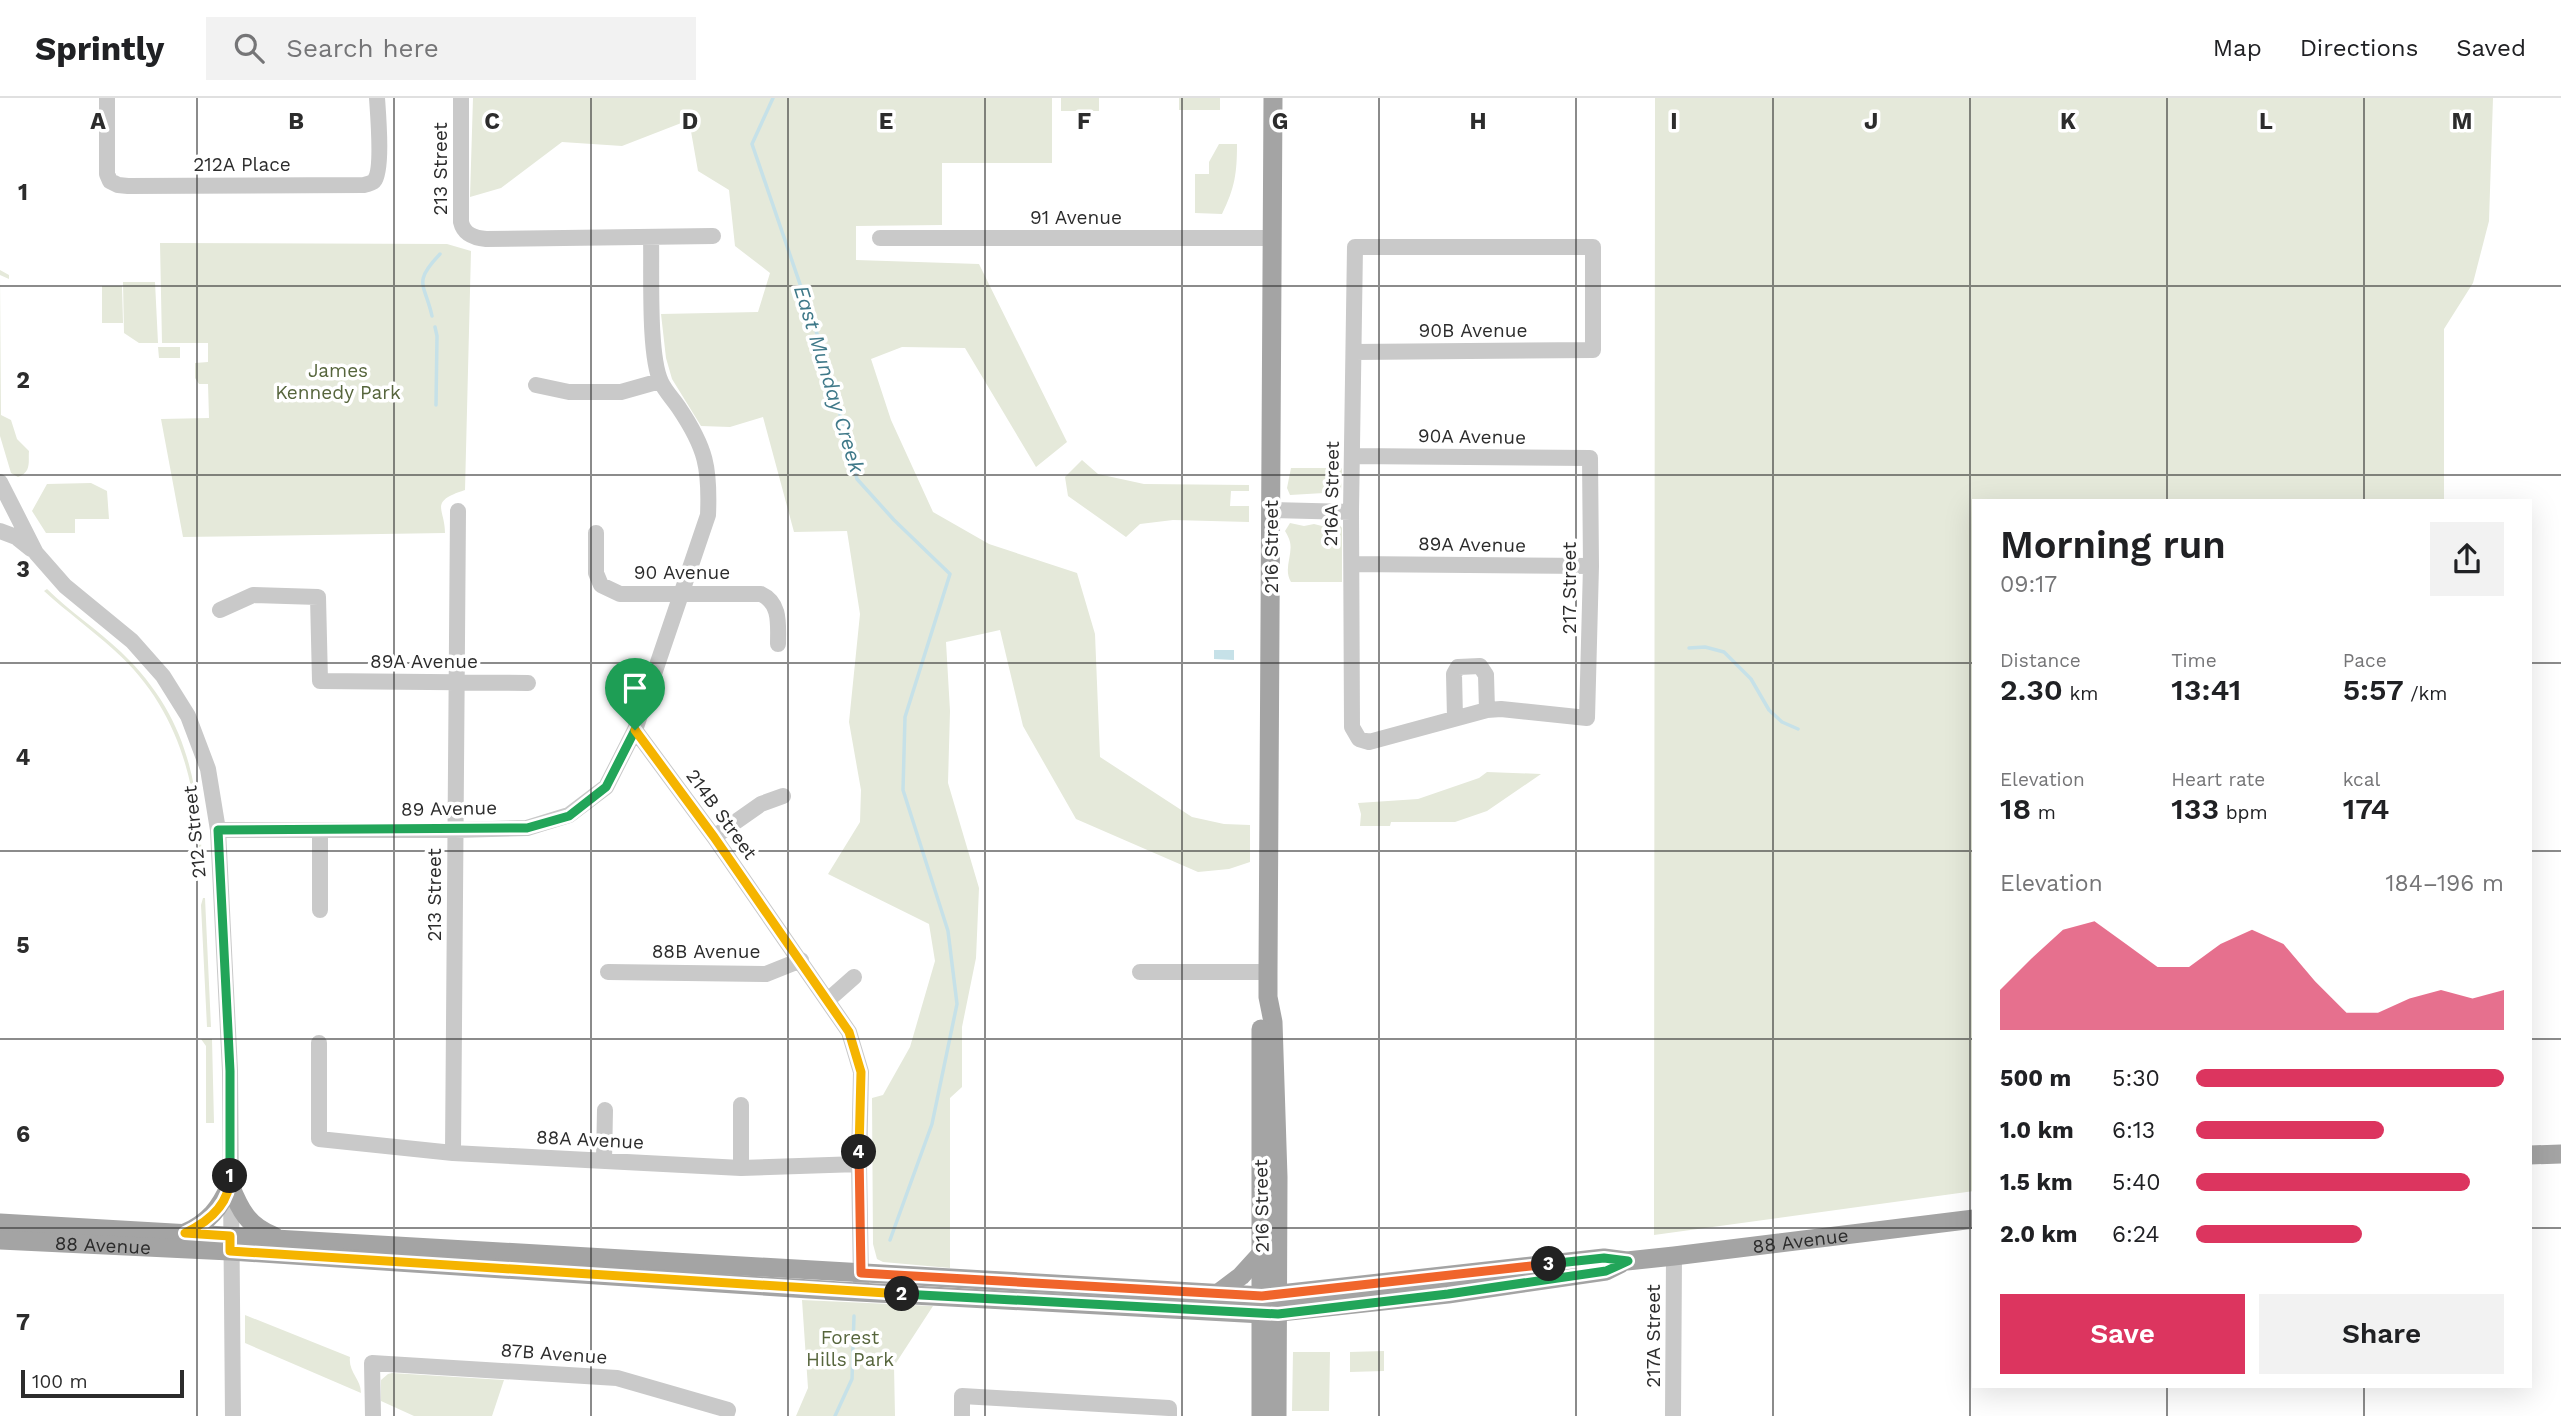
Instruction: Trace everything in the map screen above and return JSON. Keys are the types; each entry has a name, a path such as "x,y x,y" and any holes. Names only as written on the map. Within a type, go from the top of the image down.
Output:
{"main road":[{"name":"216 Street","path":"1261,1416 1270,1305 1273,1022 1268,997 1268,972 1273,98"},
{"name":"216 Street","path":"1268,997 1261,1021 1261,1254 1270,1305 1278,1416"},
{"path":"2532,1155 2561,1154"},
{"path":"185,1233 199,1227 215,1213 230,1185"},
{"path":"230,1185 240,1210 250,1223 281,1238"},
{"name":"88 Avenue","path":"0,1240 230,1243 1270,1305 1604,1258 1628,1261 1972,1219"},
{"name":"88 Avenue","path":"0,1223 185,1233 230,1243 281,1238 861,1282 1217,1294 1270,1305"},
{"path":"1217,1294 1241,1276 1261,1254"}],"street":[{"name":"212A Place","path":"107,98 107,174 110,181 128,186 372,183 376,179 378,165 377,98"},
{"name":"213 Street","path":"461,98 461,222 465,232 486,239 652,237"},
{"path":"635,730 708,515 709,483 705,454 681,410 660,381 654,349 652,237 713,236"},
{"name":"91 Avenue","path":"880,238 1273,238"},
{"name":"216A Street","path":"1455,718 1369,742 1359,739 1352,727 1351,512 1355,247 1593,247 1593,350"},
{"name":"90B Avenue","path":"1354,352 1593,350"},
{"path":"536,386 569,392 621,392 660,381"},
{"name":"90A Avenue","path":"1353,456 1590,458"},
{"name":"217 Street","path":"1487,710 1501,709 1587,718 1591,566 1590,458"},
{"name":"212 Street","path":"0,482 4,504 36,553 65,586 132,640 175,694 188,716 208,769 218,830 230,1071 233,1416"},
{"path":"1272,510 1351,512"},
{"name":"213 Street","path":"453,1153 458,511"},
{"path":"0,531 16,537 36,553"},
{"name":"90 Avenue","path":"596,533 596,573 601,585 620,594 748,593 767,597 778,615 778,644"},
{"name":"89A Avenue","path":"1352,564 1591,566"},
{"name":"89A Avenue","path":"220,610 253,596 317,597 320,681 528,682"},
{"path":"1480,666 1486,675 1487,710 1455,718 1454,674 1458,667 1480,666"},
{"name":"89 Avenue","path":"218,830 527,828 569,816 606,787 635,730"},
{"name":"214B Street","path":"635,730 714,837 849,1032 861,1072 861,1282"},
{"path":"714,837 761,804 783,796"},
{"path":"320,830 320,910"},
{"name":"88B Avenue","path":"608,972 766,974 801,960"},
{"path":"1140,972 1268,972"},
{"path":"828,1000 854,978"},
{"name":"88A Avenue","path":"319,1043 319,1139 453,1153 741,1168 859,1164"},
{"path":"741,1105 741,1168"},
{"path":"604,1161 605,1110"},
{"name":"217A Street","path":"1673,1416 1674,1256"},
{"name":"87B Avenue","path":"373,1416 372,1363 617,1378 727,1413"},
{"path":"962,1416 962,1396 1169,1412"}],"green space":[{"path":"473,98 1052,98 1052,163 942,163 942,225 856,226 856,260 979,264 1067,442 1036,467 965,348 902,347 871,359 891,420 933,512 989,544 1077,573 1095,634 1100,757 1192,817 1224,824 1250,825 1250,862 1229,869 1198,872 1076,819 1023,726 1000,630 946,642 950,711 948,783 979,888 976,958 962,1027 962,1087 950,1098 950,1268 883,1262 877,1259 873,1244 872,1098 883,1095 910,1047 935,961 929,924 828,874 860,822 861,790 849,722 860,614 847,531 794,532 763,417 730,427 701,426 672,379 666,358 661,314 758,312 770,273 735,246 729,190 698,171 689,120 622,146 562,142 501,188 470,197"},
{"path":"1061,98 1099,98 1099,111 1061,111"},
{"path":"1179,98 1220,98 1220,110 1179,110"},
{"path":"1655,98 2493,98 2489,221 2473,283 2444,329 2444,499 1972,499 1972,1191 1654,1235"},
{"path":"1219,144 1237,144 1236,172 1230,196 1222,214 1195,213 1195,174 1209,174 1209,162"},
{"name":"James Kennedy Park","path":"160,243 447,244 471,251 465,490 442,502 445,533 183,537 161,419 209,418 208,384 199,384 195,378 195,363 208,362 208,343 162,343"},
{"path":"0,270 9,275 9,279 0,275"},
{"path":"0,275 1,415 11,420 17,439 29,451 27,469 18,477 11,473 0,436"},
{"path":"123,282 155,282 158,343 139,343 124,333"},
{"path":"102,286 122,286 123,323 102,323"},
{"path":"158,347 180,347 180,358 159,358"},
{"path":"1082,460 1098,474 1144,484 1249,485 1249,491 1231,491 1230,506 1249,506 1249,522 1173,520 1140,524 1126,537 1068,496 1065,477"},
{"path":"1291,468 1342,468 1341,493 1335,496 1324,493 1290,495 1287,488"},
{"path":"91,483 107,491 109,519 75,519 75,533 46,533 32,511 47,484"},
{"path":"1290,523 1304,526 1339,524 1342,528 1342,582 1291,582 1288,572 1290,542 1285,531"},
{"path":"47,589 121,652 162,702 176,728 193,784 203,877 200,871 195,809 189,779 170,723 137,673 44,591"},
{"path":"1487,772 1541,774 1487,811 1455,822 1391,822 1390,826 1360,826 1358,803 1418,799 1479,778"},
{"path":"203,898 211,1027 207,1027 201,905"},
{"path":"201,1039 212,1039 214,1123 206,1123 206,1046"},
{"name":"Forest Hills Park","path":"802,1300 933,1306 894,1366 895,1416 796,1416 808,1388"},
{"path":"245,1315 350,1357 361,1393 245,1343"},
{"path":"1384,1351 1384,1371 1350,1372 1350,1352"},
{"path":"1293,1352 1330,1352 1329,1411 1292,1411"},
{"path":"388,1374 504,1380 492,1416 414,1416 381,1401 381,1380"}],"water":[{"path":"1214,650 1234,650 1234,660 1214,659"}],"waterway":[{"name":"East Munday Creek","path":"773,98 752,144 825,357 857,479 894,520 950,574 905,717 903,790 948,931 957,1004 932,1124 890,1240"},
{"path":"432,316 423,278 440,254"},
{"path":"435,327 436,405"},
{"path":"1689,648 1705,647 1724,652 1751,679 1769,710 1782,722 1798,729"},
{"path":"835,1416 852,1379 854,1316"}],"route":[{"path":"635,730 714,837 849,1032 861,1072 861,1273 1278,1296 1604,1258 1628,1261 1606,1271 1448,1294 1262,1314 840,1291 230,1251 230,1236 185,1233 209,1219 220,1207 230,1185 230,1071 218,830 527,828 569,816 606,787 635,730"}]}
